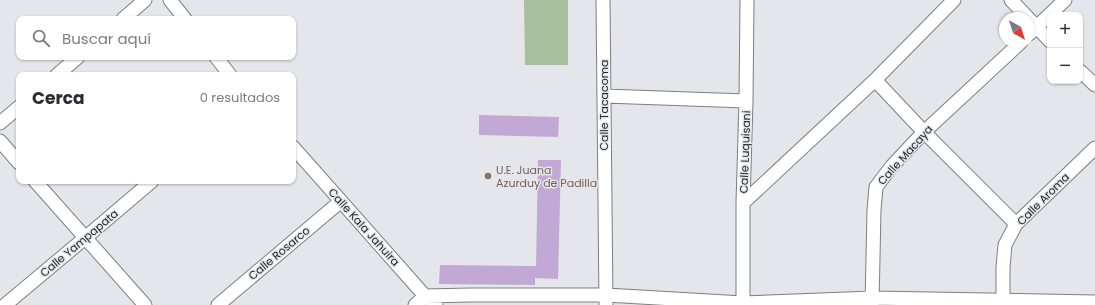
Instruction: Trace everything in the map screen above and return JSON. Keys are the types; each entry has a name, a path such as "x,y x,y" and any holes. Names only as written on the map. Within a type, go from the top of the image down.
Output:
{"street":[{"path":"126,16 145,0"},
{"path":"170,0 183,16"},
{"name":"Calle Tacacoma","path":"604,0 606,300"},
{"name":"Calle Luquisani","path":"743,304 743,203 747,0"},
{"path":"743,203 875,80 954,0"},
{"path":"1011,0 1021,12"},
{"path":"1035,22 1065,0"},
{"path":"1035,28 1047,38"},
{"name":"Calle Macaya","path":"872,302 876,187 892,166 924,132 1015,48"},
{"path":"60,72 74,60"},
{"path":"218,60 228,72"},
{"path":"1083,73 1095,86"},
{"path":"875,80 924,132 1016,224"},
{"path":"604,96 746,102"},
{"path":"0,123 16,110"},
{"path":"0,141 16,159"},
{"name":"Calle Aroma","path":"1003,303 1003,268 1005,245 1016,224 1095,148"},
{"name":"Calle Kala Jahuira","path":"296,150 425,296 436,305"},
{"path":"38,184 144,305"},
{"name":"Calle Yampapata","path":"5,305 149,184"},
{"name":"Calle Rosarco","path":"218,305 341,201"},
{"path":"414,305 425,296 471,300 606,300 743,304 872,302 1095,302"}],"green space":[{"path":"524,0 568,0 568,65 525,65"}],"building":[{"path":"479,115 559,117 558,137 479,135"},
{"path":"538,160 561,160 558,279 535,278 535,285 439,284 440,265 536,266"}],"place":[{"name":"U.E. Juana Azurduy de Padilla","path":"488,176"}]}
